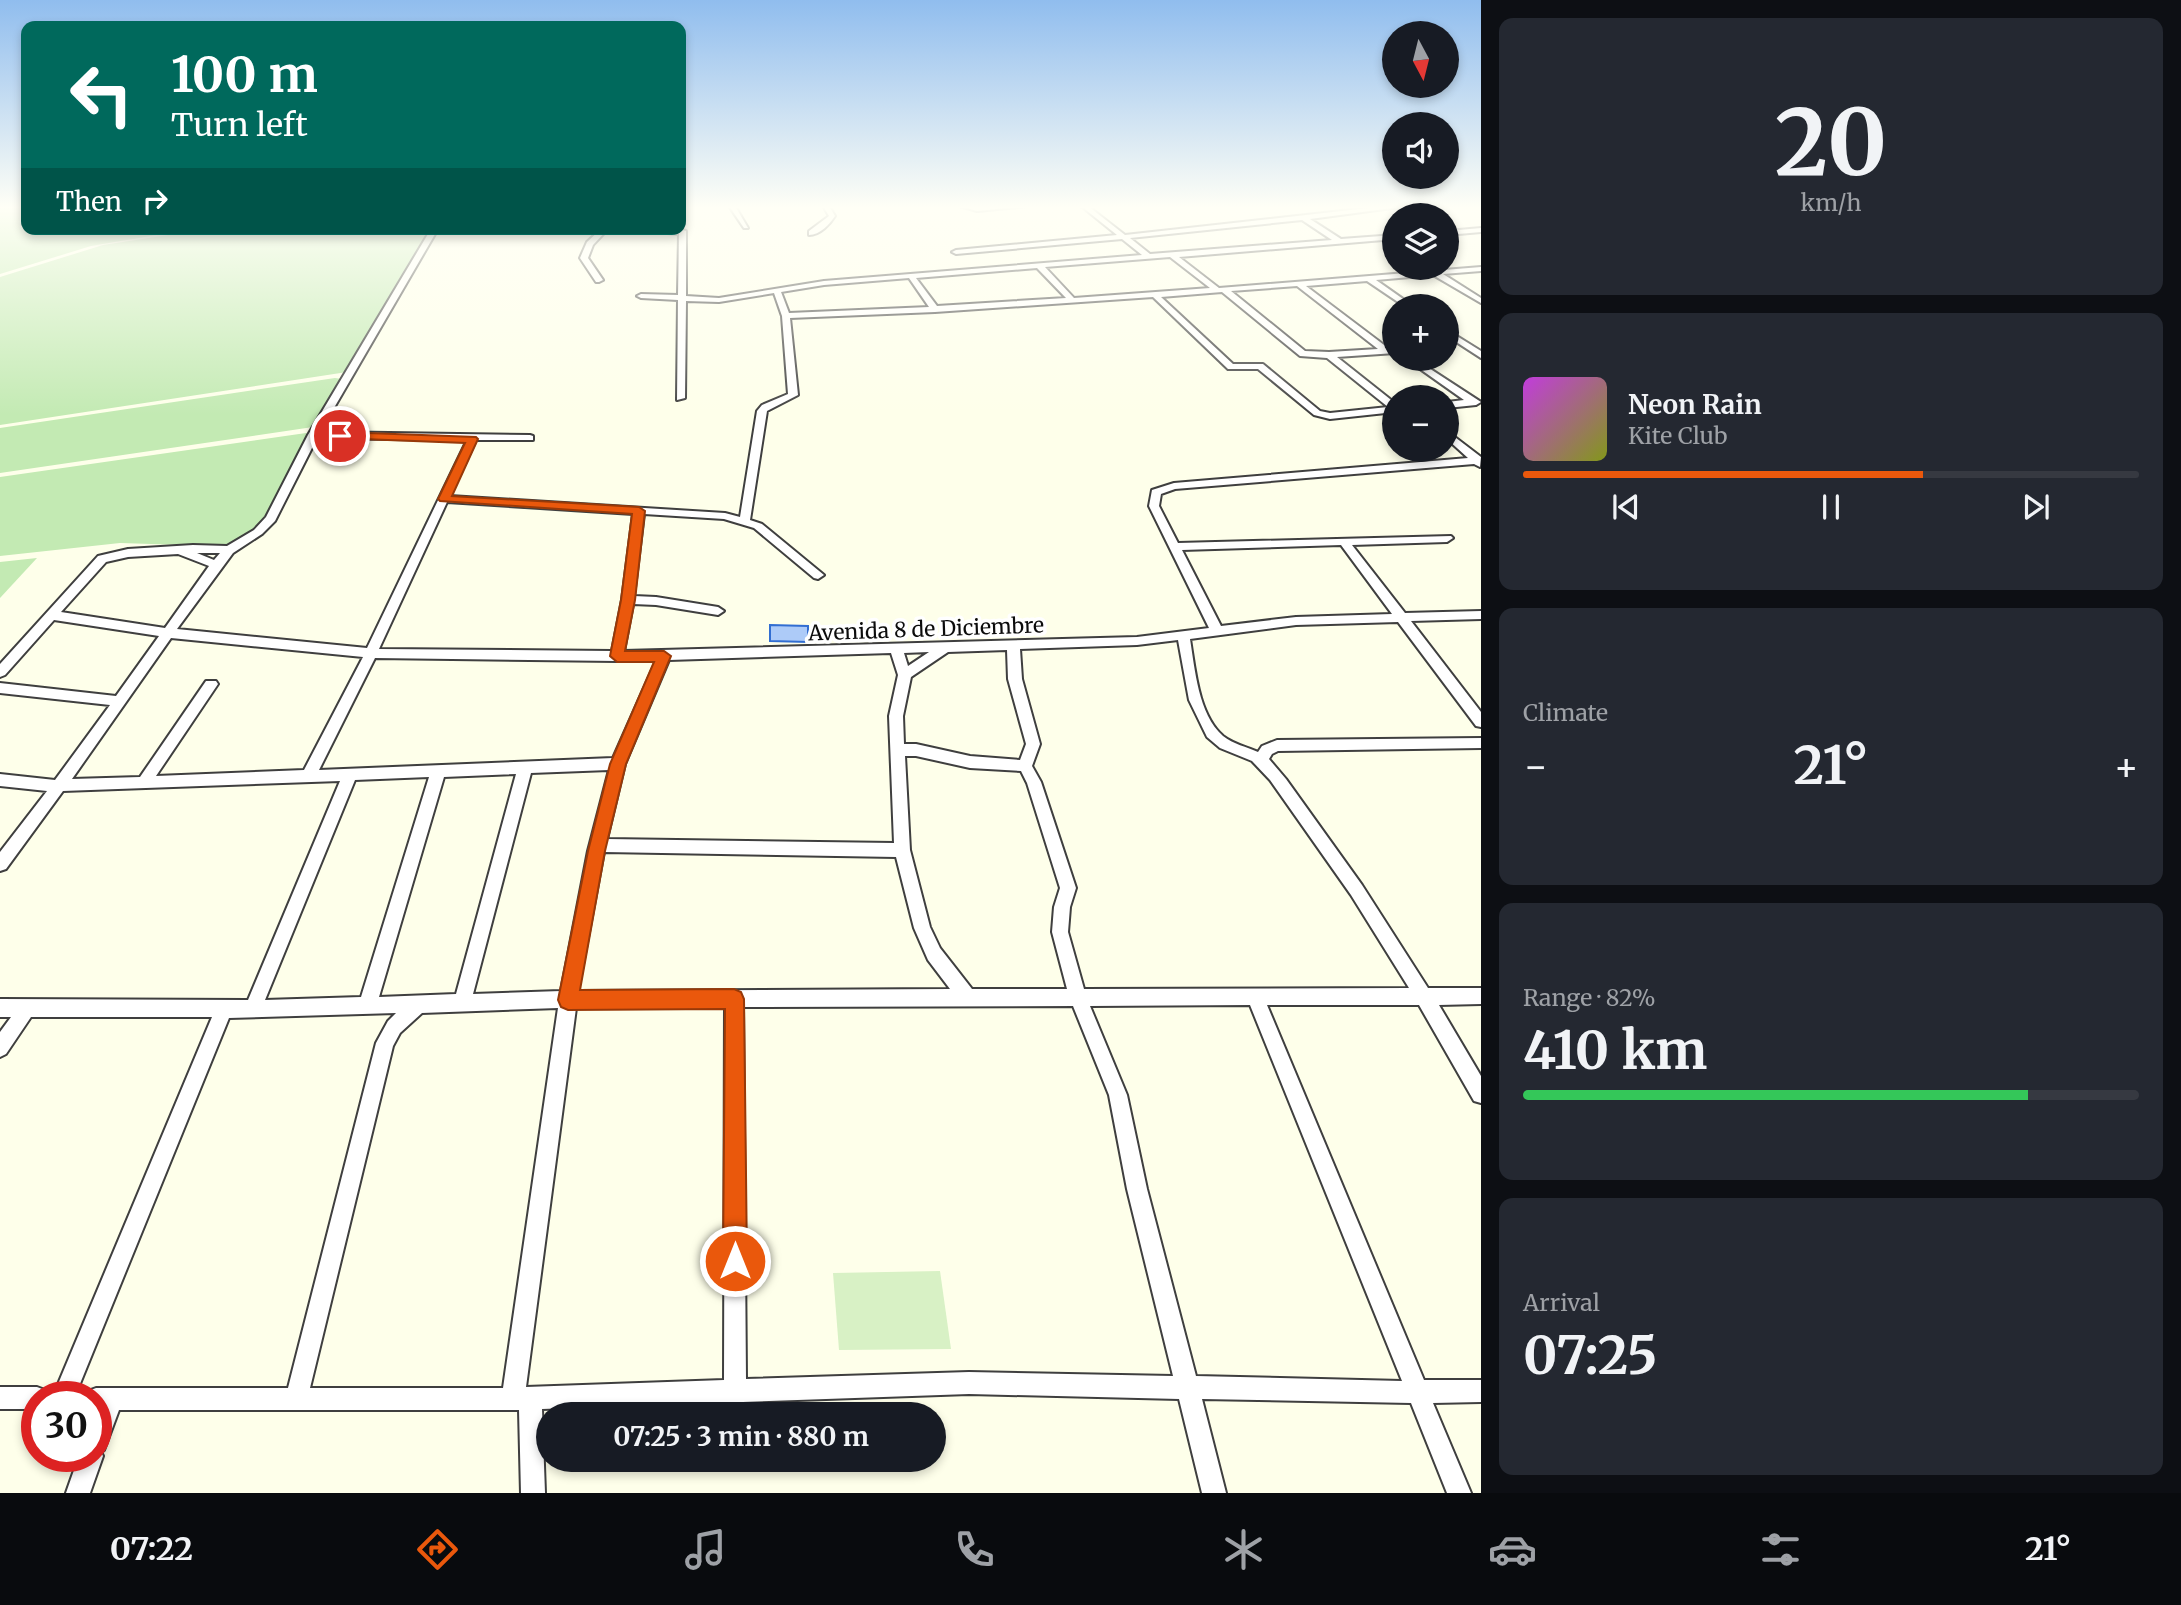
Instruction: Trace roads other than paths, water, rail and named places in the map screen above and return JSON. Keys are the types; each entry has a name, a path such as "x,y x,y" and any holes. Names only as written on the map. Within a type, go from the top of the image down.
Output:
{"street":[{"path":"0,864 60,786 216,565 229,550 258,532 271,519 313,435 407,276"},
{"path":"595,276 599,280"},
{"path":"680,398 682,276"},
{"path":"911,276 935,310"},
{"path":"641,296 719,300 799,286 915,276"},
{"path":"1048,276 1071,299"},
{"path":"1200,276 1303,354 1382,352"},
{"path":"786,316 935,310 1382,277"},
{"path":"1368,278 1391,294"},
{"path":"1446,280 1481,301"},
{"path":"1300,284 1382,344"},
{"path":"745,520 762,411 765,407 793,395 786,316 777,291"},
{"path":"1155,295 1231,367 1260,366 1317,414 1382,409"},
{"path":"1459,341 1481,355"},
{"path":"1459,345 1481,344"},
{"path":"1329,355 1382,398"},
{"path":"1429,371 1477,402"},
{"path":"1459,404 1477,402"},
{"path":"313,435 530,438"},
{"path":"308,776 371,653 472,439"},
{"path":"1459,444 1479,462"},
{"path":"1217,631 1154,506 1156,492 1174,486 1479,462"},
{"path":"444,499 706,513 745,520 773,536 818,575"},
{"path":"617,656 628,600 639,511"},
{"path":"1174,547 1447,538"},
{"path":"1345,543 1481,722"},
{"path":"180,550 216,565"},
{"path":"0,672 102,559 128,552 229,550"},
{"path":"628,600 656,601 718,611"},
{"name":"Avenida 8 de Diciembre","path":"51,615 169,633 371,653 664,656 1138,641 1296,621 1481,615"},
{"path":"1184,637 1188,667 1202,712 1212,733 1232,749 1261,759 1339,863 1425,996 1481,1094"},
{"path":"1013,644 1015,679 1033,744 1025,765 1034,782 1068,888 1062,907 1060,932 1078,998 1118,1095 1137,1189 1214,1493"},
{"path":"905,675 946,647"},
{"path":"896,649 905,675 896,716 902,850 922,928 934,954 967,997"},
{"path":"533,1493 522,1399 568,1000 598,845 618,764 664,656"},
{"path":"144,782 211,684"},
{"path":"0,688 119,701"},
{"path":"1261,759 1267,750 1277,746 1481,743"},
{"path":"899,750 916,750 986,764 1025,765"},
{"path":"0,780 60,786 618,764"},
{"path":"461,1003 525,768"},
{"path":"367,1006 438,771"},
{"path":"253,1009 351,774"},
{"path":"598,845 902,850"},
{"path":"0,1007 253,1009 568,1000 1481,996"},
{"path":"1255,998 1419,1391 1458,1493"},
{"path":"734,999 736,1392"},
{"path":"296,1400 385,1043 394,1027 420,1003"},
{"path":"0,1048 27,1008"},
{"path":"70,1381 224,1009"},
{"path":"112,1400 522,1399 969,1382 1481,1391"},
{"path":"0,1398 21,1398"},
{"path":"78,1493 85,1472"}],"water":[{"path":"770,625 808,626 808,642 770,641"}]}
